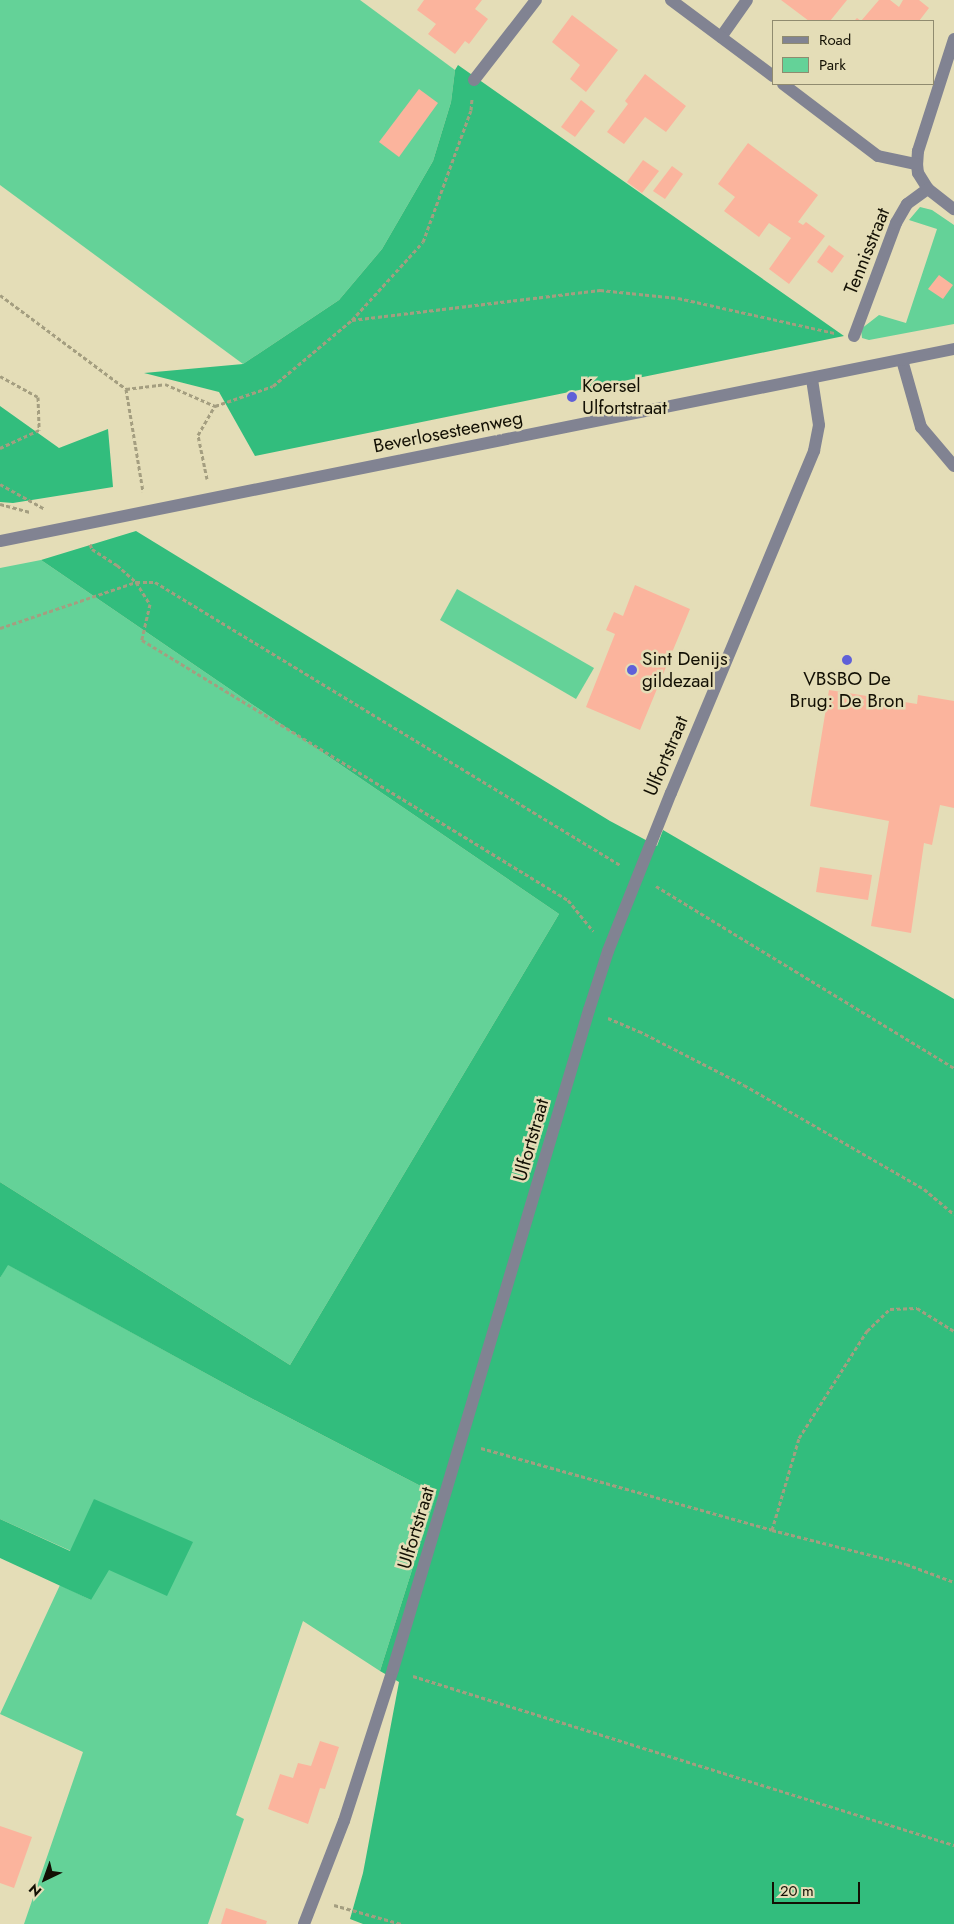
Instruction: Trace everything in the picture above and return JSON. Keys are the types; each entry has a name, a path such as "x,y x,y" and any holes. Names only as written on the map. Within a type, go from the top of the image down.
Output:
{"street":[{"path":"474,80 536,0"},
{"path":"671,0 772,75"},
{"path":"721,37 747,0"},
{"path":"954,39 918,151 917,164 918,173 928,189 954,209"},
{"path":"784,85 878,156 917,164"},
{"name":"Tennisstraat","path":"854,336 896,223 907,204 928,189"},
{"name":"Beverlosesteenweg","path":"0,541 954,349"},
{"path":"902,360 921,427 954,466"},
{"name":"Ulfortstraat","path":"304,1924 344,1821 393,1668 588,1010 608,951 814,451 819,425 812,379"}],"path":[{"path":"211,499 198,435 215,406 273,386 352,320 423,242 471,110 474,80"},
{"path":"352,320 600,290 678,298 823,332 854,336"},
{"path":"0,295 126,389 143,492"},
{"path":"0,376 38,397 40,430 0,448"},
{"path":"126,389 164,384 215,406"},
{"path":"0,484 49,511 43,512"},
{"path":"0,504 36,514"},
{"path":"75,526 87,537 92,549 117,565 136,582 150,604 142,640 568,900 608,951"},
{"path":"0,628 136,582 155,582 954,1068"},
{"path":"588,1010 639,1031 744,1085 924,1189 954,1214"},
{"path":"772,1530 799,1438 867,1331 890,1309 916,1308 954,1331"},
{"path":"461,1442 504,1456 772,1530 906,1564 954,1582"},
{"path":"393,1668 954,1845"},
{"path":"314,1898 401,1924"}],"green space":[{"path":"0,0 360,0 455,70 451,102 433,161 382,249 339,300 243,364 0,185"},
{"path":"458,65 844,336 255,456 219,392 144,373 243,364 339,300 382,249 433,161 451,102 455,70"},
{"path":"920,207 932,210 954,225 954,324 869,340 862,338 861,329 879,315 906,323 937,229 909,220"},
{"path":"0,406 59,448 108,429 113,487 13,503 0,502"},
{"path":"136,531 610,821 657,846 663,830 954,999 954,1924 363,1924 350,1919 363,1873 399,1682 380,1671 436,1494 249,1397 8,1265 0,1278 0,1182 290,1365 559,914 41,560"},
{"path":"41,560 559,914 290,1365 0,1182 0,568"},
{"path":"457,589 594,668 576,699 440,620"},
{"path":"7,1264 249,1397 436,1494 380,1671 303,1621 236,1815 244,1819 208,1924 24,1924 83,1752 0,1714 60,1585 91,1600 95,1499 71,1551 0,1519 0,1278"},
{"path":"94,1499 193,1542 167,1596 109,1570 91,1600 0,1558 0,1519 70,1551"}],"building":[{"path":"424,0 482,0 475,9 488,19 469,44 465,41 455,54 428,34 436,24 417,10"},
{"path":"781,0 847,0 831,20 808,20"},
{"path":"879,0 890,0 899,7 903,0 919,0 929,8 920,20 862,20"},
{"path":"572,15 618,50 586,92 570,79 580,65 552,42"},
{"path":"645,74 686,106 666,132 645,117 624,144 607,132 628,104 625,101"},
{"path":"419,89 438,103 399,157 379,142"},
{"path":"581,100 595,111 575,137 561,127"},
{"path":"748,143 818,195 798,222 803,225 806,222 825,236 789,284 769,269 791,238 769,223 759,237 724,211 735,197 718,184"},
{"path":"643,160 659,171 642,193 627,182"},
{"path":"672,166 683,174 665,199 653,191"},
{"path":"829,245 844,256 832,273 817,262"},
{"path":"939,275 953,285 943,299 928,289"},
{"name":"Sint Denijs gildezaal","path":"635,585 690,609 640,730 586,707 615,634 606,630 614,612 623,616"},
{"path":"829,690 917,704 918,695 954,701 954,808 940,805 932,845 924,843 911,933 871,926 889,821 810,806"},
{"path":"820,867 872,875 868,900 816,892"},
{"path":"320,1741 339,1747 325,1789 320,1788 308,1824 268,1809 280,1774 293,1778 298,1763 311,1766"},
{"path":"0,1826 32,1837 14,1888 0,1883"},
{"path":"226,1908 267,1921 266,1924 221,1924"}],"place":[{"name":"Koersel Ulfortstraat","path":"572,397"},
{"name":"VBSBO De Brug: De Bron","path":"847,660"},
{"name":"Sint Denijs gildezaal","path":"632,670"}]}
